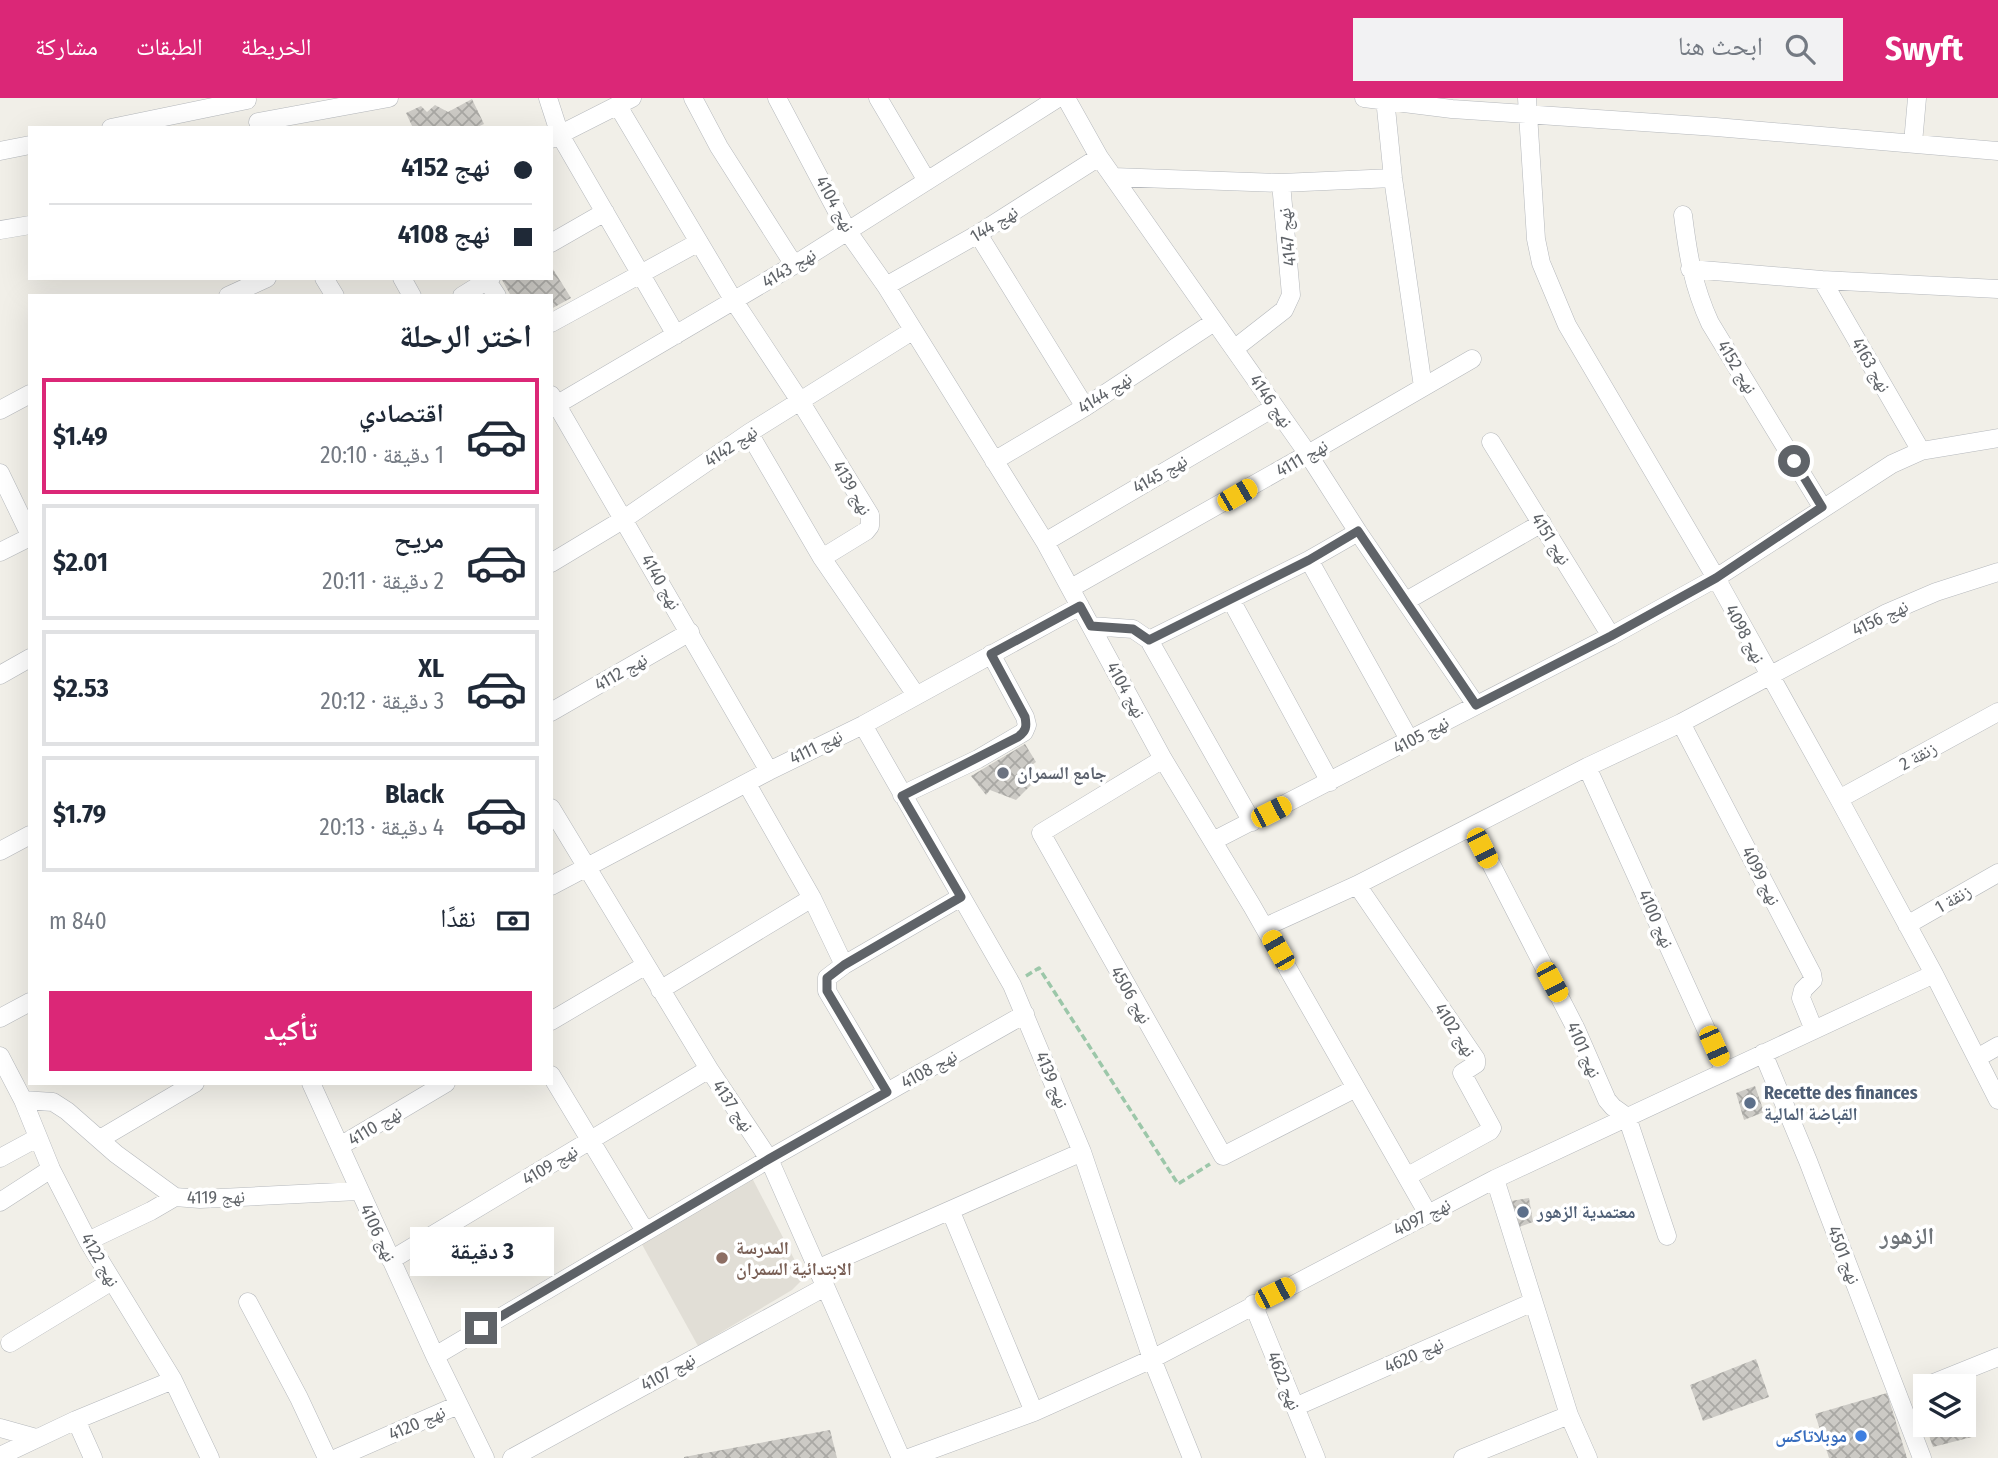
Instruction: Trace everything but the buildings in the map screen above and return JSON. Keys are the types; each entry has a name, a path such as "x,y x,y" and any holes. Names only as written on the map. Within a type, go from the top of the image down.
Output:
{"street":[{"path":"120,126 247,99 260,125 389,98"},
{"path":"548,98 556,137 606,212 676,335"},
{"path":"693,98 719,147 794,265"},
{"name":"نهج 4104","path":"777,98 848,232 886,286 1045,542 1163,759 1265,927 1428,1214"},
{"path":"878,98 927,181"},
{"name":"نهج 4143","path":"553,402 676,335 794,265 1058,98"},
{"name":"نهج 4146","path":"1066,98 1113,177 1308,454 1476,705"},
{"path":"1364,98 1527,107 1716,127 1998,151"},
{"path":"1913,144 1917,98"},
{"path":"1385,100 1393,178 1423,387"},
{"path":"556,137 625,102 699,242 800,401"},
{"name":"نهج 4098","path":"1527,107 1536,239 1541,263 1567,325 1716,578 1768,676 1839,799 1934,974 1998,1100"},
{"path":"0,151 28,145"},
{"name":"نهج 144","path":"886,286 978,234 1100,157"},
{"name":"نهج 4147","path":"1113,177 1281,183 1291,279 1290,302 1284,310 1234,349"},
{"path":"1281,183 1393,178"},
{"path":"553,242 606,212"},
{"name":"نهج 4152","path":"1683,215 1690,269 1710,323 1822,507"},
{"path":"0,230 28,225"},
{"path":"978,234 1085,407"},
{"path":"553,322 699,242"},
{"path":"1690,269 1998,289"},
{"name":"نهج 4163","path":"1822,279 1921,451"},
{"path":"236,294 263,280"},
{"path":"466,294 490,283"},
{"name":"نهج 4144","path":"994,461 1085,407 1214,322"},
{"name":"نهج 4142","path":"553,562 624,519 749,433 912,331"},
{"name":"نهج 4111","path":"1071,588 1472,359"},
{"path":"0,410 28,395"},
{"name":"نهج 4139","path":"800,401 872,520 866,531 822,558"},
{"name":"نهج 4140","path":"553,402 624,519 769,771"},
{"name":"نهج 4145","path":"1045,542 1275,407"},
{"path":"749,433 822,558 916,695"},
{"name":"نهج 4105","path":"1213,841 1611,636 1716,578 1892,464 1921,451 1998,438"},
{"name":"نهج 4151","path":"1491,442 1611,636"},
{"path":"0,473 28,532"},
{"path":"1406,601 1542,523"},
{"path":"1149,640 1309,560 1358,531"},
{"path":"0,552 28,537"},
{"path":"1309,560 1410,741"},
{"name":"نهج 4156","path":"1265,927 1357,885 1587,766 1681,723 1887,613 1936,592 1998,572"},
{"path":"1231,600 1330,782"},
{"name":"نهج 4111","path":"553,886 769,771 863,725 1080,606"},
{"path":"1091,626 1133,629 1149,640 1252,822"},
{"name":"نهج 4112","path":"553,711 690,632"},
{"path":"902,796 1024,732 1027,726 1025,717 991,654"},
{"path":"0,675 28,659"},
{"name":"زنقة 2","path":"1839,799 1998,712"},
{"name":"نهج 4099","path":"1681,723 1812,974 1813,980 1803,990 1801,998 1814,1030"},
{"name":"نهج 4139","path":"863,725 1012,985 1082,1152 1152,1359 1192,1458"},
{"name":"نهج 4506","path":"1163,759 1041,833 1223,1156"},
{"name":"نهج 4100","path":"1587,766 1725,1071"},
{"path":"747,784 812,898 844,965"},
{"name":"نهج 4137","path":"553,811 709,1069 769,1159 901,1458"},
{"name":"نهج 4101","path":"1472,827 1576,1029 1607,1100 1627,1117 1667,1236"},
{"path":"0,851 28,836"},
{"name":"زنقة 1","path":"1908,925 1998,873"},
{"name":"نهج 4102","path":"1357,885 1477,1060 1476,1064 1462,1073 1492,1128 1408,1176"},
{"path":"887,1092 827,991 827,978 844,965 961,897"},
{"path":"660,990 812,898"},
{"path":"553,1020 646,965"},
{"name":"نهج 4097","path":"909,1458 1034,1412 1152,1359 1495,1179 1934,974"},
{"path":"0,1018 28,1003"},
{"name":"نهج 4108","path":"435,1356 769,1159 1025,1014"},
{"path":"1978,1058 1998,1046"},
{"name":"نهج 4501","path":"1763,1054 1808,1161 1922,1458"},
{"name":"نهج 4122","path":"0,1056 23,1100 51,1169 88,1241 173,1380 210,1458"},
{"name":"نهج 4109","path":"391,1261 709,1069"},
{"path":"553,1078 645,1231"},
{"path":"100,1139 192,1085"},
{"name":"نهج 4106","path":"312,1085 358,1191 485,1458"},
{"name":"نهج 4110","path":"340,1146 443,1085"},
{"path":"1223,1156 1356,1088"},
{"name":"نهج 4119","path":"23,1100 53,1102 116,1154 175,1197 200,1199 358,1191"},
{"path":"0,1158 37,1138"},
{"path":"817,1269 1082,1152"},
{"path":"0,1202 51,1169"},
{"path":"1495,1179 1569,1415 1588,1458"},
{"path":"88,1241 175,1197"},
{"path":"951,1212 1034,1412"},
{"path":"10,1343 112,1281"},
{"name":"نهج 4107","path":"512,1458 825,1287"},
{"path":"248,1302 299,1398 327,1458"},
{"name":"نهج 4620","path":"1295,1407 1533,1302"},
{"name":"نهج 4622","path":"1253,1304 1316,1458"},
{"path":"1956,1374 1998,1357"},
{"path":"0,1456 76,1420 173,1380"},
{"path":"1899,1397 1913,1391"},
{"name":"نهج 4120","path":"337,1458 458,1405"},
{"path":"1463,1458 1569,1415"},
{"path":"76,1420 93,1458"},
{"path":"0,1428 36,1438"}],"path":[{"path":"1012,985 1039,968 1178,1184 1223,1156"}],"shaded area":[{"name":"المدرسة الابتدائية السمران","path":"750,1174 804,1278 792,1290 698,1346 639,1239"}],"place":[{"name":"جامع السمران","path":"1003,773"},
{"name":"Recette des finances القباضة المالية","path":"1750,1103"},
{"name":"معتمدية الزهور","path":"1523,1212"},
{"name":"المدرسة الابتدائية السمران","path":"722,1258"},
{"name":"موبلاتاكس","path":"1861,1436"}],"district":[{"name":"الزهور","path":"1907,1236"}],"route":[{"path":"481,1328 887,1092 827,991 827,978 844,965 961,897 902,796 978,759 1024,732 1027,726 1025,717 991,654 1080,606 1091,626 1133,629 1149,640 1309,560 1358,531 1476,705 1611,636 1716,578 1822,507 1794,461"}]}
